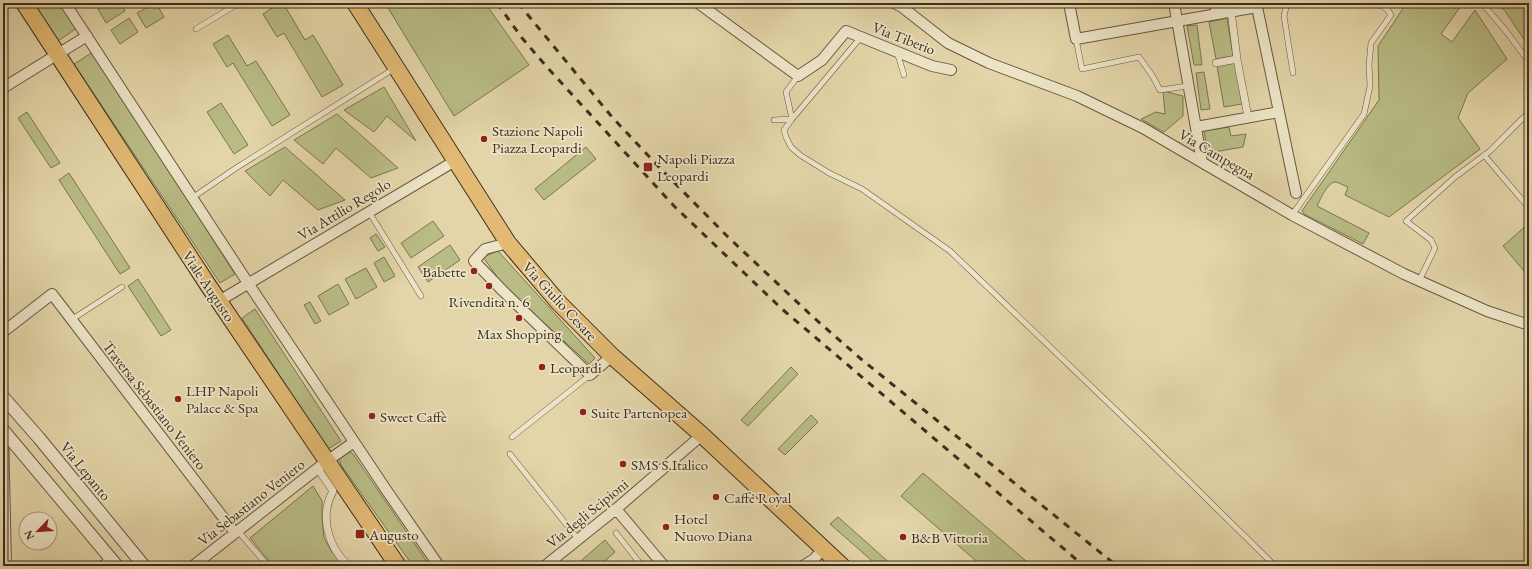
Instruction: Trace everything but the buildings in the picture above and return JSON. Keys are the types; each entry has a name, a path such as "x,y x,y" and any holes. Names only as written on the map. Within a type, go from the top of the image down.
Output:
{"main road":[{"name":"Viale Augusto","path":"24,3 219,301 322,465 398,566"},
{"name":"Via Giulio Cesare","path":"355,3 508,243 558,302 612,356 702,435 817,558 842,566"}],"street":[{"path":"65,3 248,284 439,566"},
{"path":"698,3 798,76"},
{"name":"Via Campegna","path":"894,3 902,7 948,43 989,63 1077,96 1143,128 1292,215 1419,281 1487,311 1529,325"},
{"path":"1070,3 1076,39 1257,7 1296,193"},
{"path":"1174,3 1202,162"},
{"path":"1215,3 1217,14"},
{"path":"1231,11 1237,59 1248,118"},
{"name":"Via Tiberio","path":"798,76 822,60 846,31 932,66 951,70"},
{"path":"3,88 87,36"},
{"path":"1216,63 1237,59"},
{"path":"1196,127 1279,112"},
{"name":"Via Attilio Regolo","path":"219,301 455,161"},
{"path":"508,243 485,249 474,261 590,375 612,356"},
{"name":"Traversa Sebastiano Veniero","path":"3,332 52,294 237,532"},
{"name":"Via Lepanto","path":"3,397 39,438 144,566"},
{"path":"3,431 3,503 6,566"},
{"path":"3,431 110,564"},
{"name":"Via degli Scipioni","path":"545,566 616,509 702,435"},
{"name":"Via Sebastiano Veniero","path":"193,566 322,465 354,442"},
{"path":"322,465 333,491 328,500 328,532 336,552 349,566"},
{"path":"616,509 664,566"},
{"path":"803,566 817,558"}],"lane":[{"path":"196,29 239,3"},
{"path":"1287,3 1284,16 1293,73"},
{"path":"1292,215 1364,114 1370,86 1369,65 1371,43 1391,15 1387,9 1377,3"},
{"path":"1482,3 1506,31 1529,62"},
{"path":"861,37 784,130 791,147 800,156 829,173 862,189 950,251 1166,458 1275,566"},
{"path":"1076,39 1082,69 1139,57 1152,75 1160,90 1188,86"},
{"path":"897,52 904,75"},
{"path":"192,198 236,168 396,68"},
{"path":"792,119 786,92 798,76"},
{"path":"1419,281 1435,248 1431,240 1406,221 1455,176 1484,155 1529,112"},
{"path":"774,120 792,119"},
{"path":"1484,155 1529,208"},
{"path":"369,212 421,296"},
{"path":"71,320 122,287"},
{"path":"512,437 590,375"},
{"path":"510,454 578,539"},
{"path":"237,532 268,566"},
{"path":"616,533 642,566"}],"green space":[{"path":"33,3 60,3 77,28 58,41"},
{"path":"108,3 120,3 125,11 106,23 98,9"},
{"path":"156,3 164,17 146,28 137,13"},
{"path":"280,3 283,3 305,40 313,35 343,85 322,97 284,33 277,37 263,14"},
{"path":"385,3 485,3 529,65 454,116"},
{"path":"1397,3 1463,3 1441,34 1452,42 1475,10 1507,59 1468,93 1458,118 1480,149 1389,217 1345,195 1348,187 1336,182 1330,184 1317,206 1369,233 1363,244 1304,214 1302,211 1379,100 1378,46 1404,7"},
{"path":"1496,3 1529,3 1529,47 1505,11"},
{"path":"129,18 138,32 120,44 111,30"},
{"path":"1227,18 1233,56 1216,59 1209,22"},
{"path":"1197,25 1202,65 1194,65 1187,26"},
{"path":"228,35 247,66 256,61 290,115 272,126 233,63 227,67 213,44"},
{"path":"93,52 235,274 220,283 74,64"},
{"path":"1235,63 1242,104 1224,107 1217,66"},
{"path":"1204,72 1210,109 1201,110 1196,73"},
{"path":"384,87 416,141 387,116 374,132 344,110"},
{"path":"1163,91 1183,96 1183,116 1164,132 1141,119 1156,112 1165,114"},
{"path":"221,103 248,145 234,154 207,112"},
{"path":"27,112 60,163 51,168 18,118"},
{"path":"337,114 398,168 371,178 336,148 323,164 294,140"},
{"path":"1229,127 1231,136 1246,134 1243,147 1208,153 1204,131"},
{"path":"285,147 345,200 318,210 283,180 270,196 245,171"},
{"path":"586,147 596,159 544,200 535,189"},
{"path":"69,173 130,268 120,274 59,180"},
{"path":"433,221 444,236 411,258 401,243"},
{"path":"1529,223 1529,277 1503,246"},
{"path":"376,234 385,247 378,251 370,238"},
{"path":"450,245 460,260 428,282 418,267"},
{"path":"498,251 595,358 589,364 503,285 483,257"},
{"path":"384,257 395,276 384,282 374,263"},
{"path":"366,268 377,287 356,299 345,279"},
{"path":"138,279 171,330 161,336 128,286"},
{"path":"338,284 349,304 329,315 318,296"},
{"path":"310,302 321,321 315,324 304,305"},
{"path":"255,309 341,441 328,449 242,318"},
{"path":"791,367 798,374 748,426 741,420"},
{"path":"811,415 818,422 785,455 778,449"},
{"path":"348,451 353,454 430,566 413,566 341,465 339,458"},
{"path":"923,473 1032,566 982,566 901,496"},
{"path":"313,486 322,501 324,538 332,552 345,566 273,566 250,538"},
{"path":"838,517 893,566 878,566 830,524"},
{"path":"605,540 615,552 599,566 575,566"}],"railway":[{"path":"497,3 522,38 546,66 674,206 782,309 1084,566"},
{"path":"518,3 612,117 658,166 727,236 813,317 861,359 1117,566"}],"place":[{"name":"Stazione Napoli Piazza Leopardi","path":"484,139"},
{"name":"Napoli Piazza Leopardi","path":"648,167"},
{"name":"Babette","path":"474,271"},
{"name":"Rivendita n. 6","path":"489,286"},
{"name":"Max Shopping","path":"519,318"},
{"name":"Leopardi","path":"542,367"},
{"name":"LHP Napoli Palace & Spa","path":"178,399"},
{"name":"Suite Partenopea","path":"583,412"},
{"name":"Sweet Caffè","path":"372,416"},
{"name":"SMS S.Italico","path":"623,464"},
{"name":"Caffé Royal","path":"716,497"},
{"name":"Hotel Nuovo Diana","path":"666,527"},
{"name":"Augusto","path":"360,534"},
{"name":"B&B Vittoria","path":"903,537"}]}
